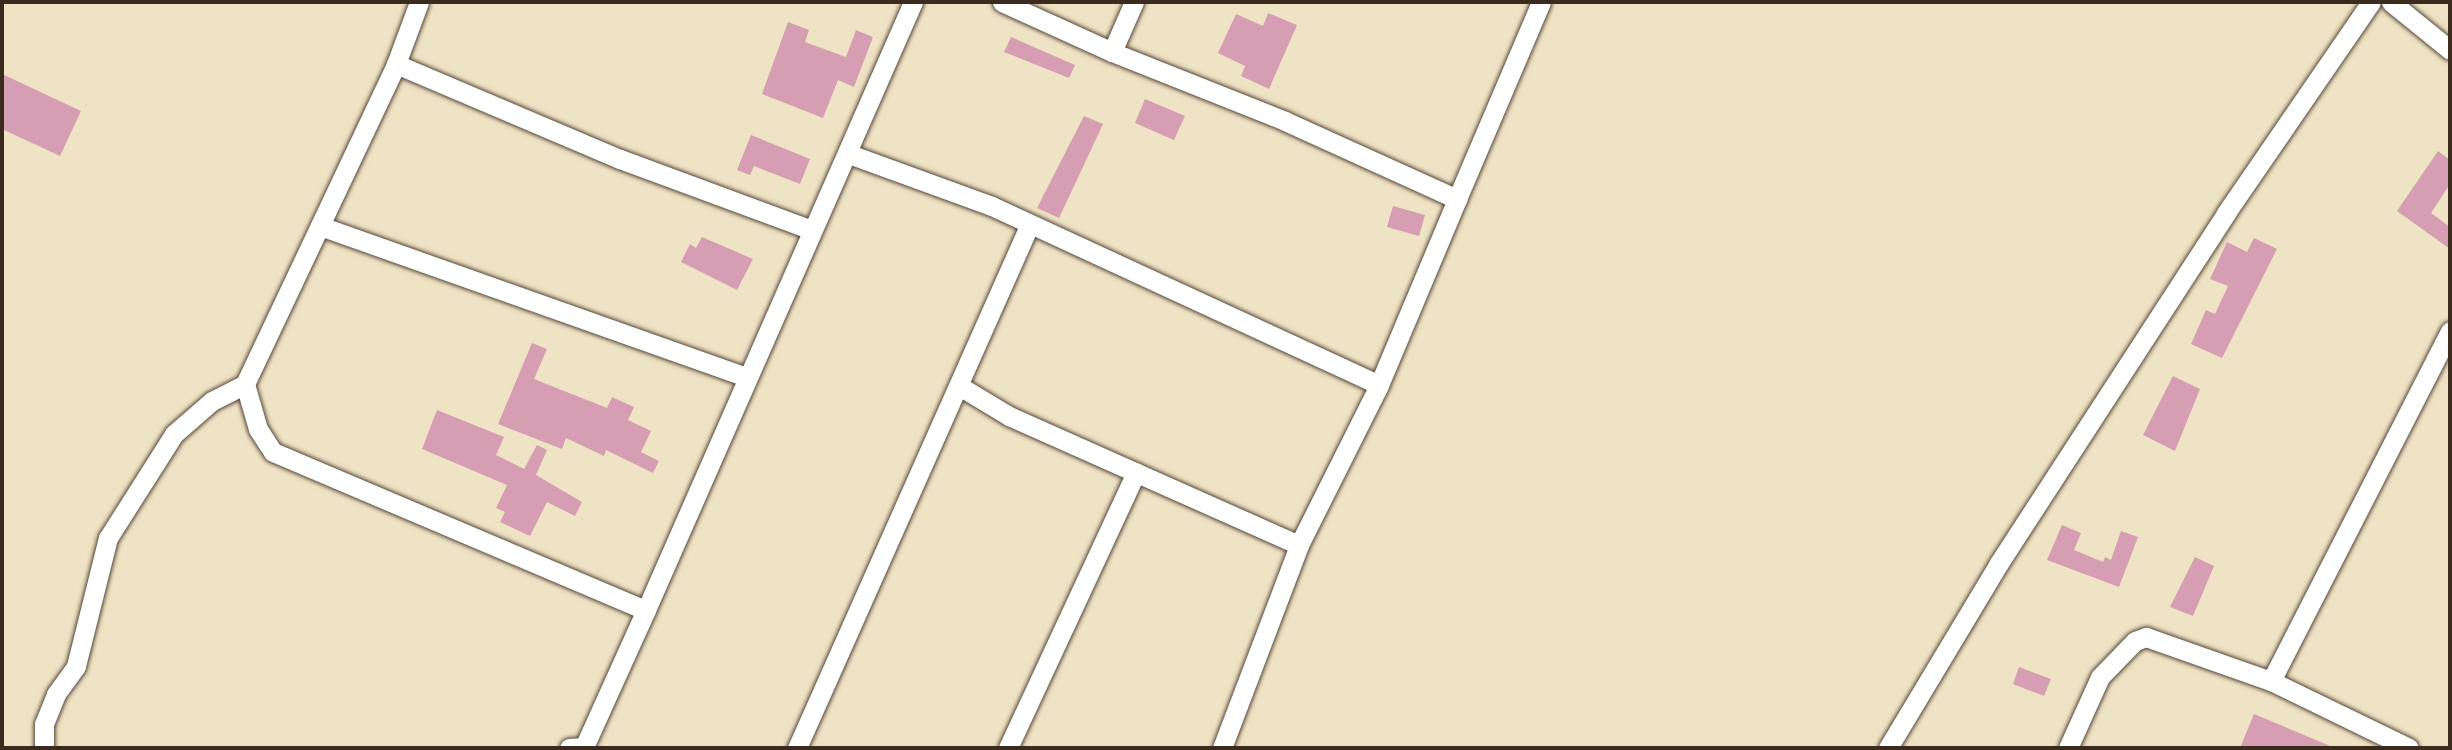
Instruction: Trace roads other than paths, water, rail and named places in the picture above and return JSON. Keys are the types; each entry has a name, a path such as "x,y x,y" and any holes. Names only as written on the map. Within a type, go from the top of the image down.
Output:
{"street":[{"path":"44,748 44,724 55,694 76,666 108,538 174,433 212,401 245,384 396,64 419,2"},
{"path":"579,748 646,610 812,230 849,154 913,2"},
{"path":"1002,2 1112,52 1285,121 1457,199"},
{"path":"1112,52 1134,2"},
{"path":"1222,748 1299,545 1379,385 1541,2"},
{"path":"1888,748 2022,528 2226,213 2371,2"},
{"path":"2391,2 2450,50"},
{"path":"396,64 621,159 812,230"},
{"path":"849,154 992,205 1029,226 1379,385"},
{"path":"320,226 747,377"},
{"path":"797,748 961,387 1029,226"},
{"path":"2271,681 2450,331"},
{"path":"245,384 258,429 273,452 646,610"},
{"path":"961,387 1009,416 1299,545"},
{"path":"1008,748 1136,472"},
{"path":"2068,748 2100,677 2135,641 2146,637 2271,681 2409,748"}]}
